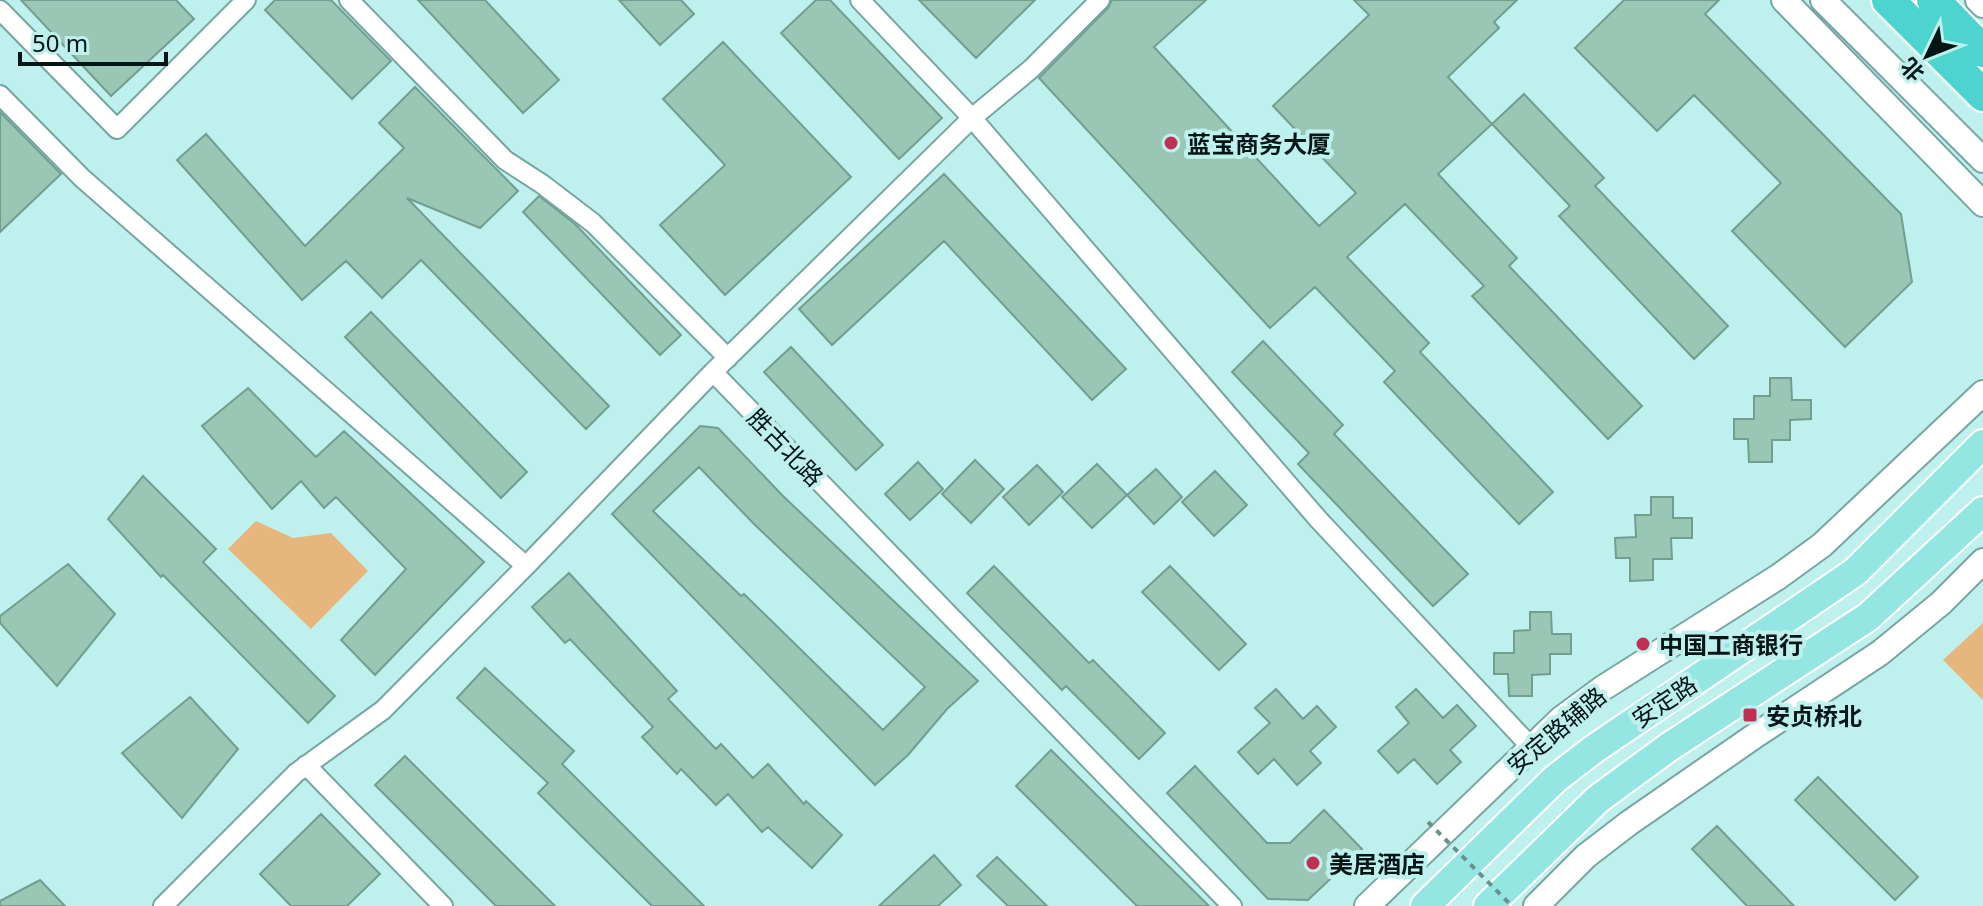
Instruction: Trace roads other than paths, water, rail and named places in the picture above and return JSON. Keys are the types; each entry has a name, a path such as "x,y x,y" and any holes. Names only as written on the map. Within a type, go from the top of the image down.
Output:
{"highway":[{"path":"1888,0 1983,95"},
{"path":"1933,0 1983,51"}],"main road":[{"name":"安定路","path":"1425,906 1555,779 1584,756 1855,572 1983,444"},
{"name":"安定路","path":"1488,906 1598,799 1669,747 1868,617 1983,511"}],"street":[{"path":"0,10 117,129 246,0"},
{"path":"349,0 505,160 593,223 728,358"},
{"path":"860,0 972,118 1318,519 1531,747"},
{"path":"163,906 306,765 383,710 713,372 972,118 1031,69 1100,0"},
{"path":"1784,0 1983,204"},
{"path":"1823,0 1983,160"},
{"path":"1978,0 1983,5"},
{"path":"0,95 82,178 526,566"},
{"name":"胜古北路","path":"713,372 1232,906"},
{"name":"安定路辅路","path":"1367,906 1561,719 1603,688 1778,577 1822,545 1983,393"},
{"path":"1536,906 1586,856 1629,823 1880,653 1941,603 1983,561"},
{"path":"306,765 443,906"}],"place":[{"name":"蓝宝商务大厦","path":"1171,143"},
{"name":"中国工商银行","path":"1643,644"},
{"name":"安贞桥北","path":"1750,715"},
{"name":"美居酒店","path":"1313,863"}]}
